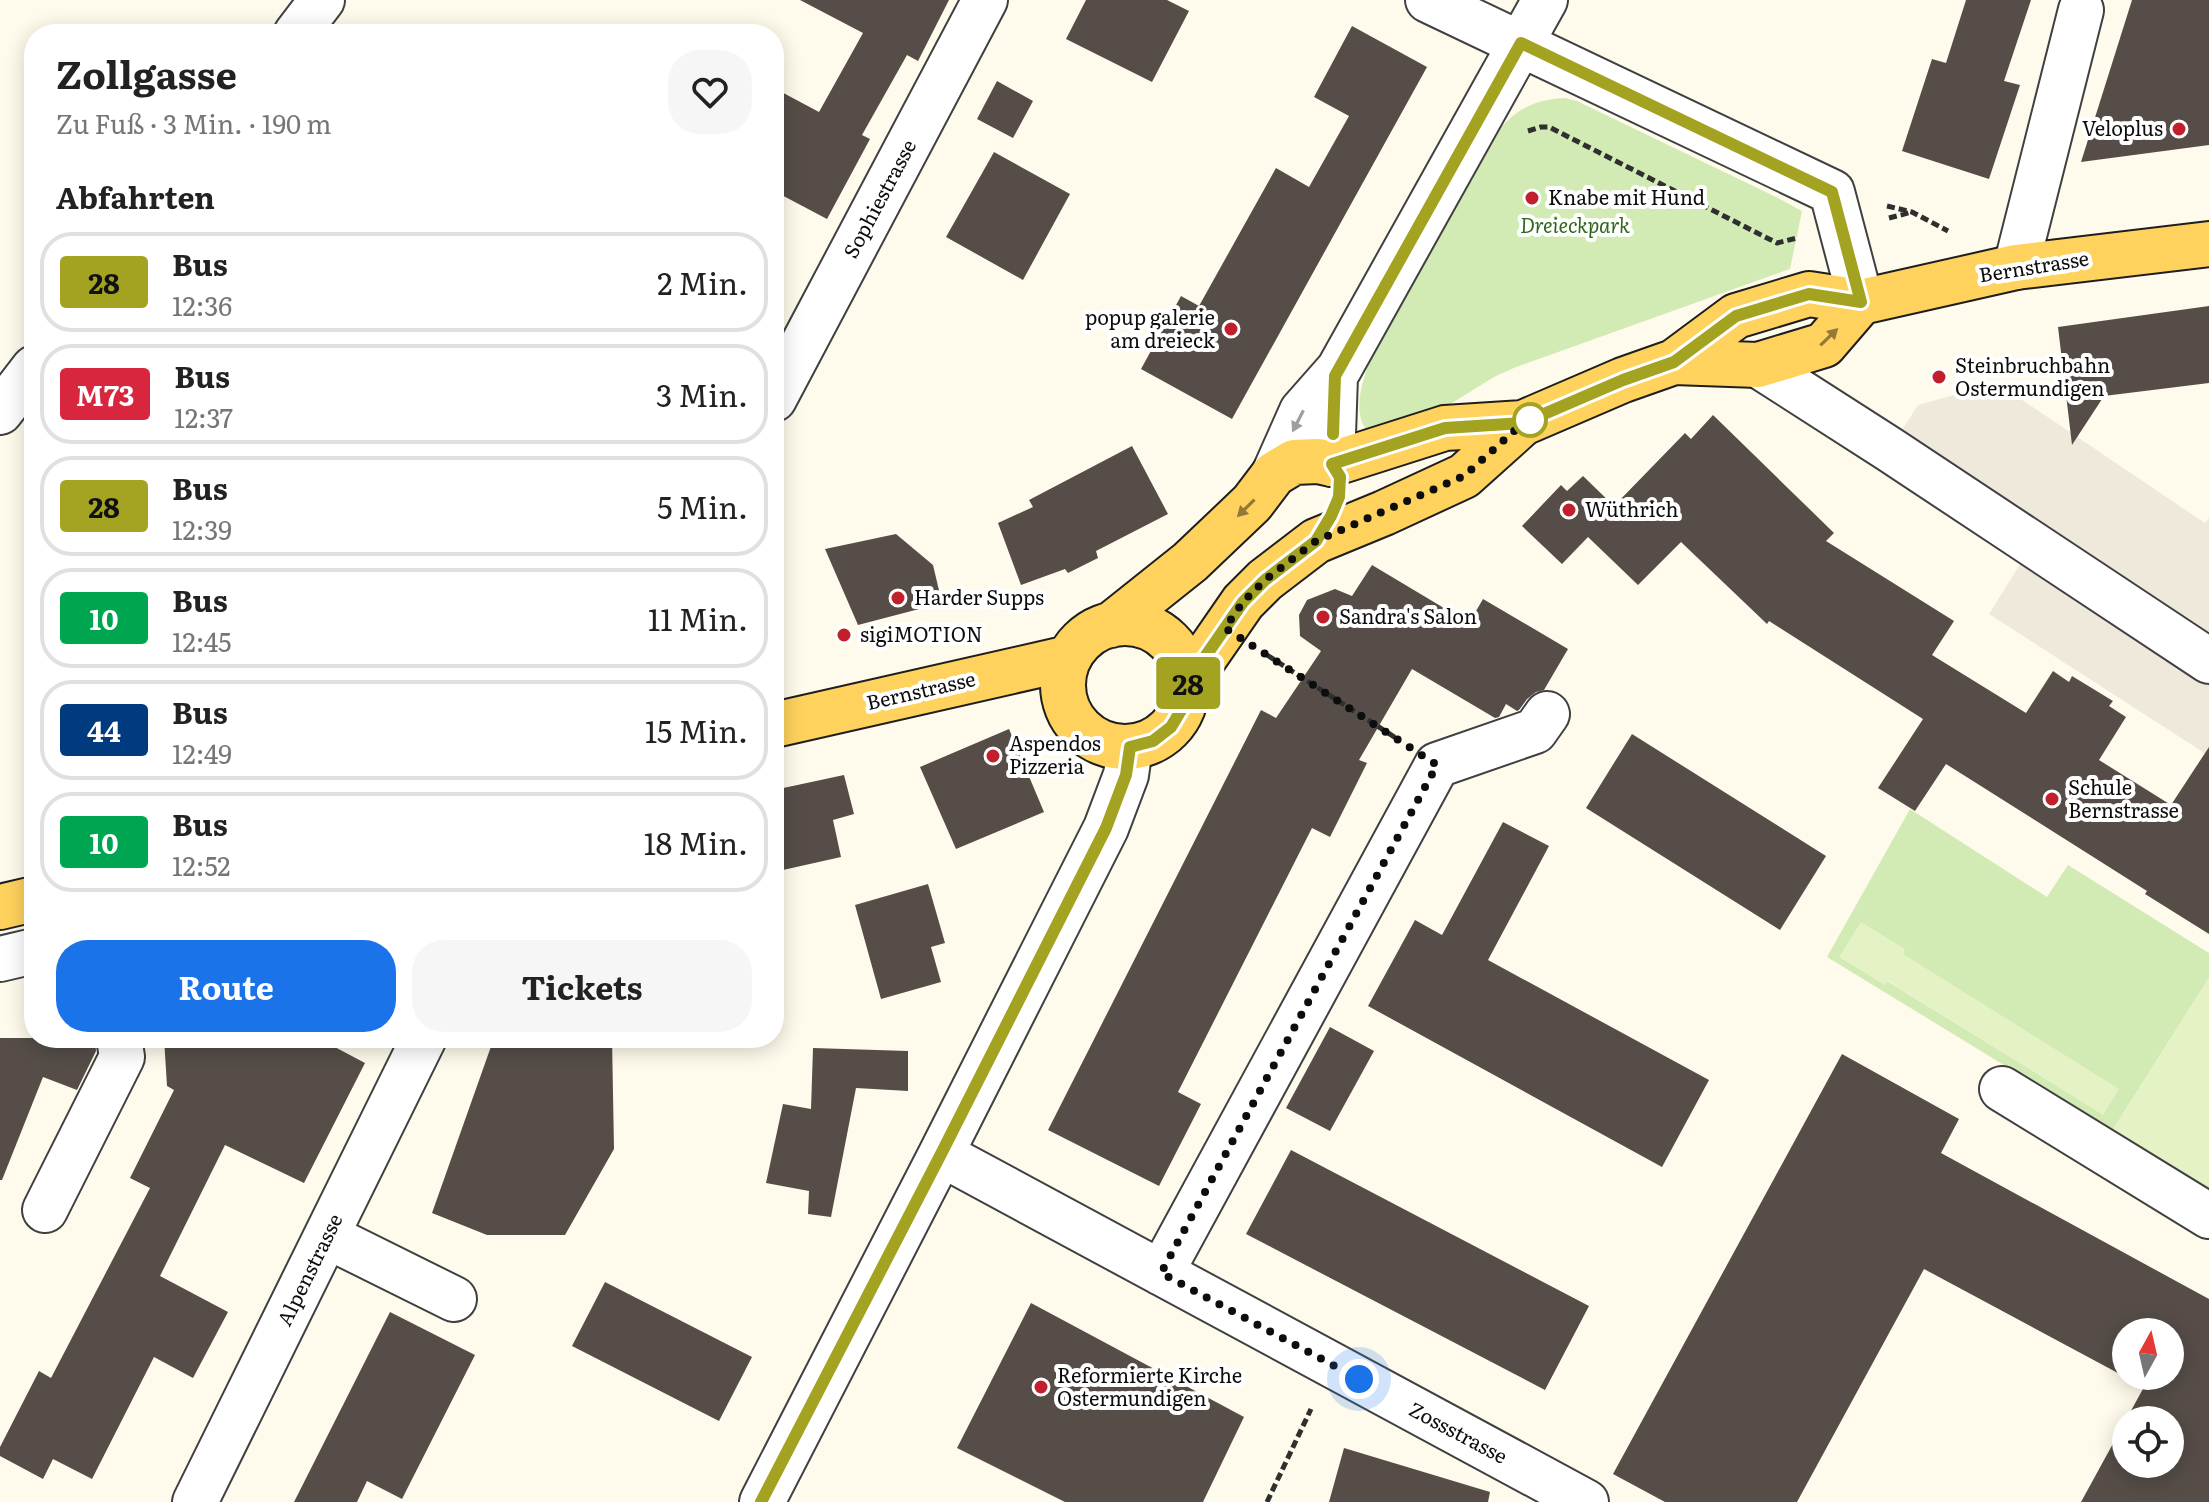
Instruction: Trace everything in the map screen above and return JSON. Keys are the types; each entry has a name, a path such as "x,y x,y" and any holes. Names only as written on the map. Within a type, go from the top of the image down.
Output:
{"main road":[{"name":"Bernstrasse","path":"1130,747 1153,741 1171,727 1183,707 1187,683 1243,602 1265,580 1316,541 1464,476 1523,423 1623,380 1674,362 1736,316 1809,294 1861,302 2016,267 2209,244"},
{"name":"Bernstrasse","path":"1674,362 1758,365 1824,345 1861,302"},
{"name":"Bernstrasse","path":"1274,474 1294,462 1332,464 1445,428 1523,423"},
{"name":"Bernstrasse","path":"1316,541 1339,497 1340,477 1332,464"},
{"path":"1130,747 1104,744 1074,721 1064,696 1063,683 1069,658 1086,637 1111,625 1190,562 1252,503 1274,474"},
{"path":"1111,625 1138,624 1163,636 1181,657 1187,683"},
{"name":"Bernstrasse","path":"784,723 1069,658"},
{"path":"0,907 24,901"}],"street":[{"path":"304,24 322,0"},
{"name":"Sophiestrasse","path":"784,380 985,0"},
{"path":"1428,0 1832,192 1861,302"},
{"path":"1274,474 1302,411 1335,376 1545,0"},
{"path":"2016,267 2081,10"},
{"path":"1758,365 2209,661"},
{"path":"1332,464 1335,376"},
{"path":"0,412 24,381"},
{"path":"1161,1273 1437,765 1535,731 1547,714"},
{"path":"762,1502 1106,828 1126,775 1130,747"},
{"path":"0,959 24,953"},
{"path":"45,1210 122,1057 121,1048"},
{"name":"Alpenstrasse","path":"195,1502 419,1048"},
{"path":"2002,1089 2209,1216"},
{"name":"Zossstrasse","path":"941,1154 1586,1502"},
{"path":"327,1236 454,1299"}],"path":[{"path":"1521,136 1533,128 1549,127 1777,243"},
{"path":"1832,192 1912,212 1951,233"},
{"path":"1225,628 1437,765"},
{"path":"1267,1502 1333,1365"}],"green space":[{"name":"Dreieckpark","path":"1565,98 1577,101 1802,211 1790,269 1516,367 1444,408 1368,432 1359,404 1374,352 1500,129 1529,106"},
{"path":"1910,809 2047,897 2068,865 2209,953 2209,978 2112,1131 1827,957","holes":["1902,954 2118,1089 2103,1114 1887,981"]},
{"path":"1861,922 1905,949 1903,954 2119,1089 2103,1115 1888,981 1885,985 1839,957"},
{"path":"2209,978 2209,1190 2112,1131"}],"shaded area":[{"path":"1997,383 2205,523 2209,518 2209,756 1989,614 2022,561 1877,469 1918,405"}],"building":[{"path":"800,0 949,0 918,61 907,55 862,135 870,139 827,219 784,196 784,93 819,112 863,33"},
{"path":"1086,0 1167,0 1189,11 1152,82 1066,39"},
{"path":"1966,0 2031,0 2004,81 2020,85 1989,179 1902,151 1932,59 1946,63"},
{"path":"2132,0 2209,0 2209,145 2081,162"},
{"path":"1352,26 1427,67 1232,419 1141,369 1181,296 1199,306 1276,168 1309,187 1349,116 1314,97"},
{"path":"997,81 1033,101 1013,138 977,119"},
{"path":"994,152 1070,194 1023,280 946,237"},
{"path":"2209,306 2209,383 2104,396 2072,445 2058,327"},
{"path":"1713,415 1834,533 1826,541 1954,621 1932,655 2026,713 2053,671 2069,682 2072,676 2113,701 2109,706 2126,717 2099,760 2171,805 2209,747 2209,934 2145,894 2147,891 1946,764 1915,811 1878,788 1923,719 1769,621 1767,624 1681,542 1638,585 1588,537 1562,564 1522,526 1561,485 1567,491 1583,476 1614,506 1685,433 1691,439"},
{"path":"1132,446 1168,514 1096,551 1098,558 1068,573 1065,569 1021,585 998,523 1033,507 1029,500"},
{"path":"896,534 933,565 942,603 858,625 825,549"},
{"path":"1372,565 1469,623 1483,599 1568,649 1544,690 1527,699 1517,711 1506,704 1499,717 1495,718 1412,669 1359,760 1367,763 1330,837 1312,828 1178,1092 1201,1104 1159,1186 1048,1130 1261,710 1276,718 1321,651 1300,636 1299,615 1307,600 1335,589 1352,596"},
{"path":"1009,729 1044,812 956,849 920,767"},
{"path":"1632,734 1826,856 1780,930 1586,808"},
{"path":"844,775 854,814 833,820 841,857 784,870 784,788"},
{"path":"1503,822 1549,846 1488,960 1709,1080 1662,1167 1368,1006 1415,920 1442,935"},
{"path":"928,884 945,943 931,947 941,982 881,999 855,905"},
{"path":"1330,1027 1374,1051 1330,1131 1286,1108"},
{"path":"0,1038 24,1038 24,1048 96,1048 77,1090 43,1077 0,1180"},
{"path":"165,1048 337,1048 365,1063 304,1183 225,1145 160,1276 228,1312 193,1378 154,1357 92,1479 53,1459 43,1479 0,1456 0,1447 39,1371 51,1378 150,1188 130,1178 174,1090 167,1086"},
{"path":"490,1048 612,1048 614,1149 565,1235 487,1235 432,1213"},
{"path":"813,1048 908,1051 908,1091 856,1088 831,1217 808,1214 809,1191 766,1183 783,1104 811,1109"},
{"path":"1842,1054 1959,1119 1941,1153 2209,1299 2209,1502 2081,1502 2112,1445 2112,1478 2184,1478 2184,1406 2134,1406 2142,1390 2184,1390 2184,1318 2112,1318 2112,1370 1924,1269 1797,1502 1665,1502 1613,1474"},
{"path":"1291,1150 1589,1306 1545,1390 1246,1234"},
{"path":"605,1282 752,1357 719,1421 572,1346"},
{"name":"Reformierte Kirche Ostermundigen","path":"1031,1303 1244,1417 1203,1502 1065,1502 957,1448"},
{"path":"390,1312 475,1355 402,1499 367,1481 357,1502 294,1502"},
{"path":"1344,1448 1490,1492 1488,1502 1329,1502"}],"bus line":[{"name":"28","path":"761,1502 1106,828 1126,775 1130,747 1153,741 1171,727 1183,707 1187,683 1243,602 1265,580 1316,541 1339,497 1340,477 1332,464 1445,428 1523,423 1623,380 1674,362 1736,316 1809,294 1861,302 1832,192 1521,43 1335,376 1333,434"}],"place":[{"name":"Veloplus","path":"2179,129"},
{"name":"Knabe mit Hund","path":"1532,198"},
{"name":"popup galerie am dreieck","path":"1231,329"},
{"name":"Steinbruchbahn Ostermundigen","path":"1939,377"},
{"name":"Wüthrich","path":"1569,510"},
{"name":"Harder Supps","path":"898,598"},
{"name":"Sandra's Salon","path":"1323,617"},
{"name":"sigiMOTION","path":"844,635"},
{"name":"Aspendos Pizzeria","path":"993,756"},
{"name":"Schule Bernstrasse","path":"2052,799"},
{"name":"Reformierte Kirche Ostermundigen","path":"1041,1387"}],"route":[{"path":"1359,1379 1161,1273 1437,765 1225,628 1243,602 1265,580 1316,541 1464,476 1530,420"}]}
